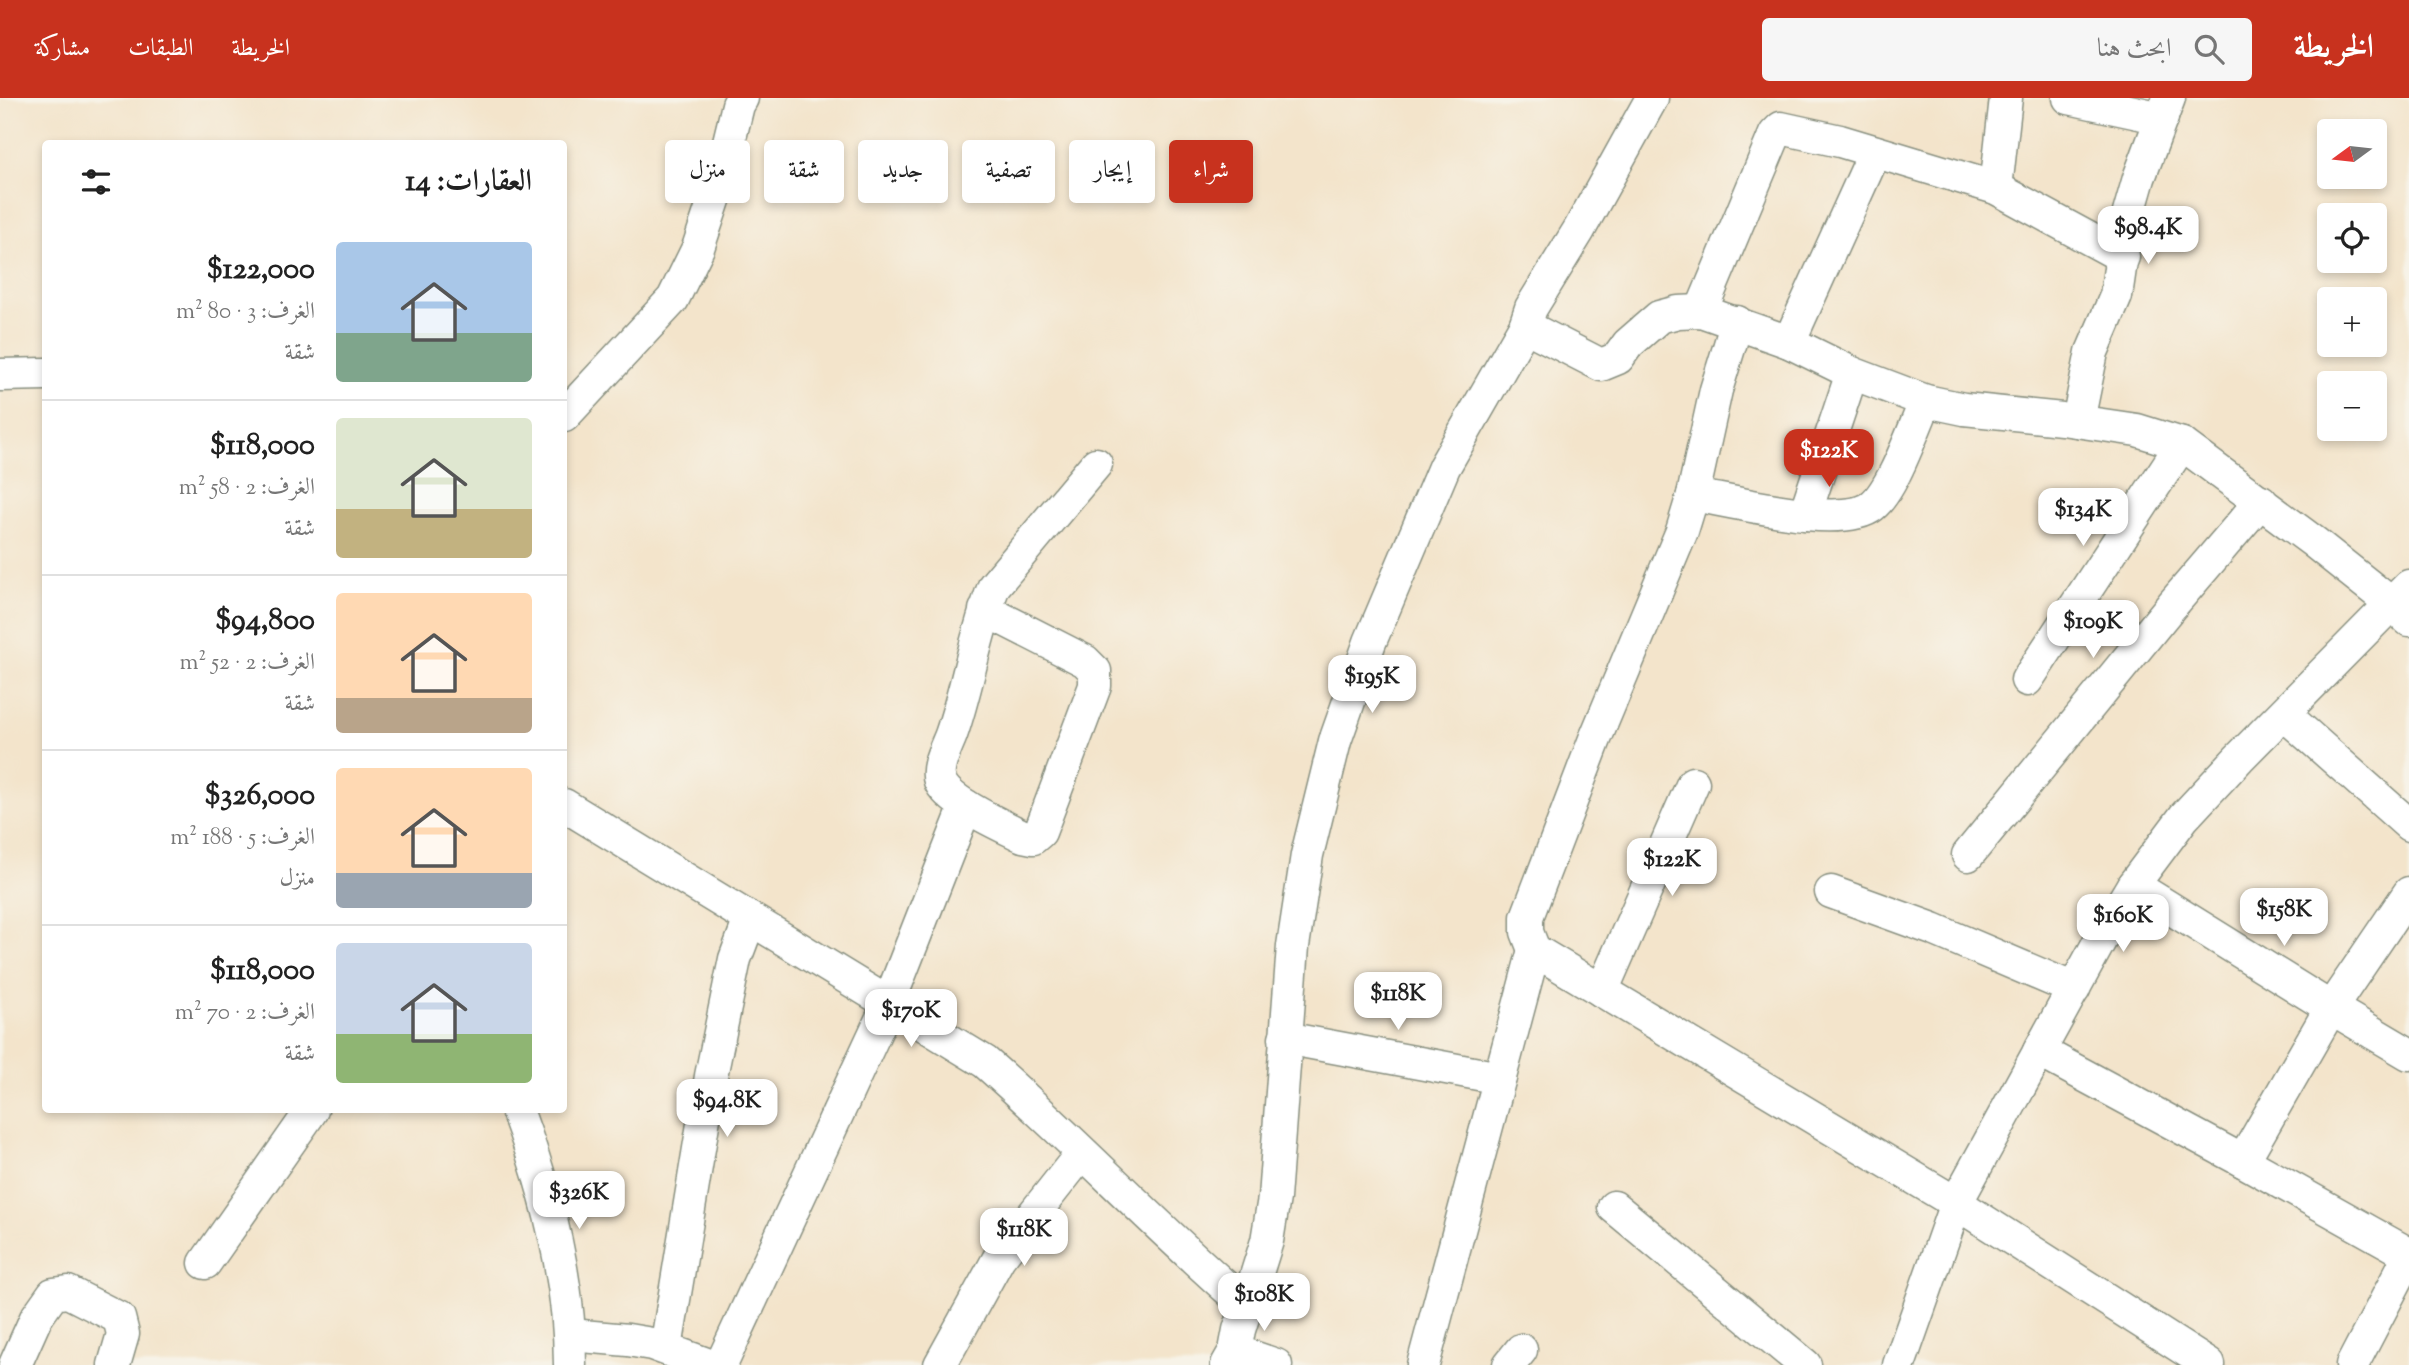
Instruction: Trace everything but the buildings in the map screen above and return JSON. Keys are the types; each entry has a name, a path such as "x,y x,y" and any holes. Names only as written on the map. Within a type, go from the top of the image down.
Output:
{"street":[{"path":"567,413 673,299 698,248 717,191 742,98"},
{"path":"1276,1365 1236,1360 1247,1306 1267,1241 1274,1198 1293,946 1307,855 1335,741 1370,642 1444,467 1525,326 1531,308 1579,230 1652,98"},
{"path":"1996,188 2006,98"},
{"path":"2069,98 2165,108 2127,220 2116,296 2092,352 2078,421"},
{"path":"1701,311 1775,134 1781,128 1789,128 1996,188 2123,257"},
{"path":"1789,342 1875,152"},
{"path":"1525,326 1601,365 1618,358 1628,344 1659,317 1678,312 1701,311 1789,342 1852,373 1926,401 2137,430 2182,444 2404,603 2284,714 2184,817 2133,884 1956,1202 1899,1365"},
{"path":"1423,1365 1534,950 1527,932 1527,917 1595,739 1682,531 1693,495 1716,390 1737,323"},
{"path":"1805,514 1852,373"},
{"path":"0,374 42,374"},
{"path":"1693,495 1805,514 1850,516 1872,506 1888,485 1926,401"},
{"path":"2027,680 2182,444"},
{"path":"985,610 1085,661 1095,671 1095,686 1041,832 1033,838 966,806 944,788 939,780 939,769 953,730 985,610 993,586 1097,464"},
{"path":"1968,855 2261,501"},
{"path":"2284,714 2409,825"},
{"path":"1602,991 1693,783"},
{"path":"721,1365 888,1004 966,806"},
{"path":"567,807 985,1062 1039,1109 1082,1153 1247,1306"},
{"path":"2133,884 2331,1009 2409,1054"},
{"path":"1831,892 1933,929 2074,989"},
{"path":"2243,1161 2331,1009 2409,893"},
{"path":"666,1349 711,1076 735,959 750,919"},
{"path":"1534,950 1956,1202 2209,1365"},
{"path":"1285,1038 1500,1078"},
{"path":"2039,1051 2243,1161 2409,1255 2351,1365"},
{"path":"205,1263 310,1113"},
{"path":"518,1113 537,1165 567,1298 570,1350 628,1340 666,1349 709,1365"},
{"path":"940,1365 999,1258 1082,1153"},
{"path":"1614,1208 1805,1365"},
{"path":"15,1365 36,1318 47,1302 53,1294 68,1292 118,1318 123,1334 114,1365"}]}
